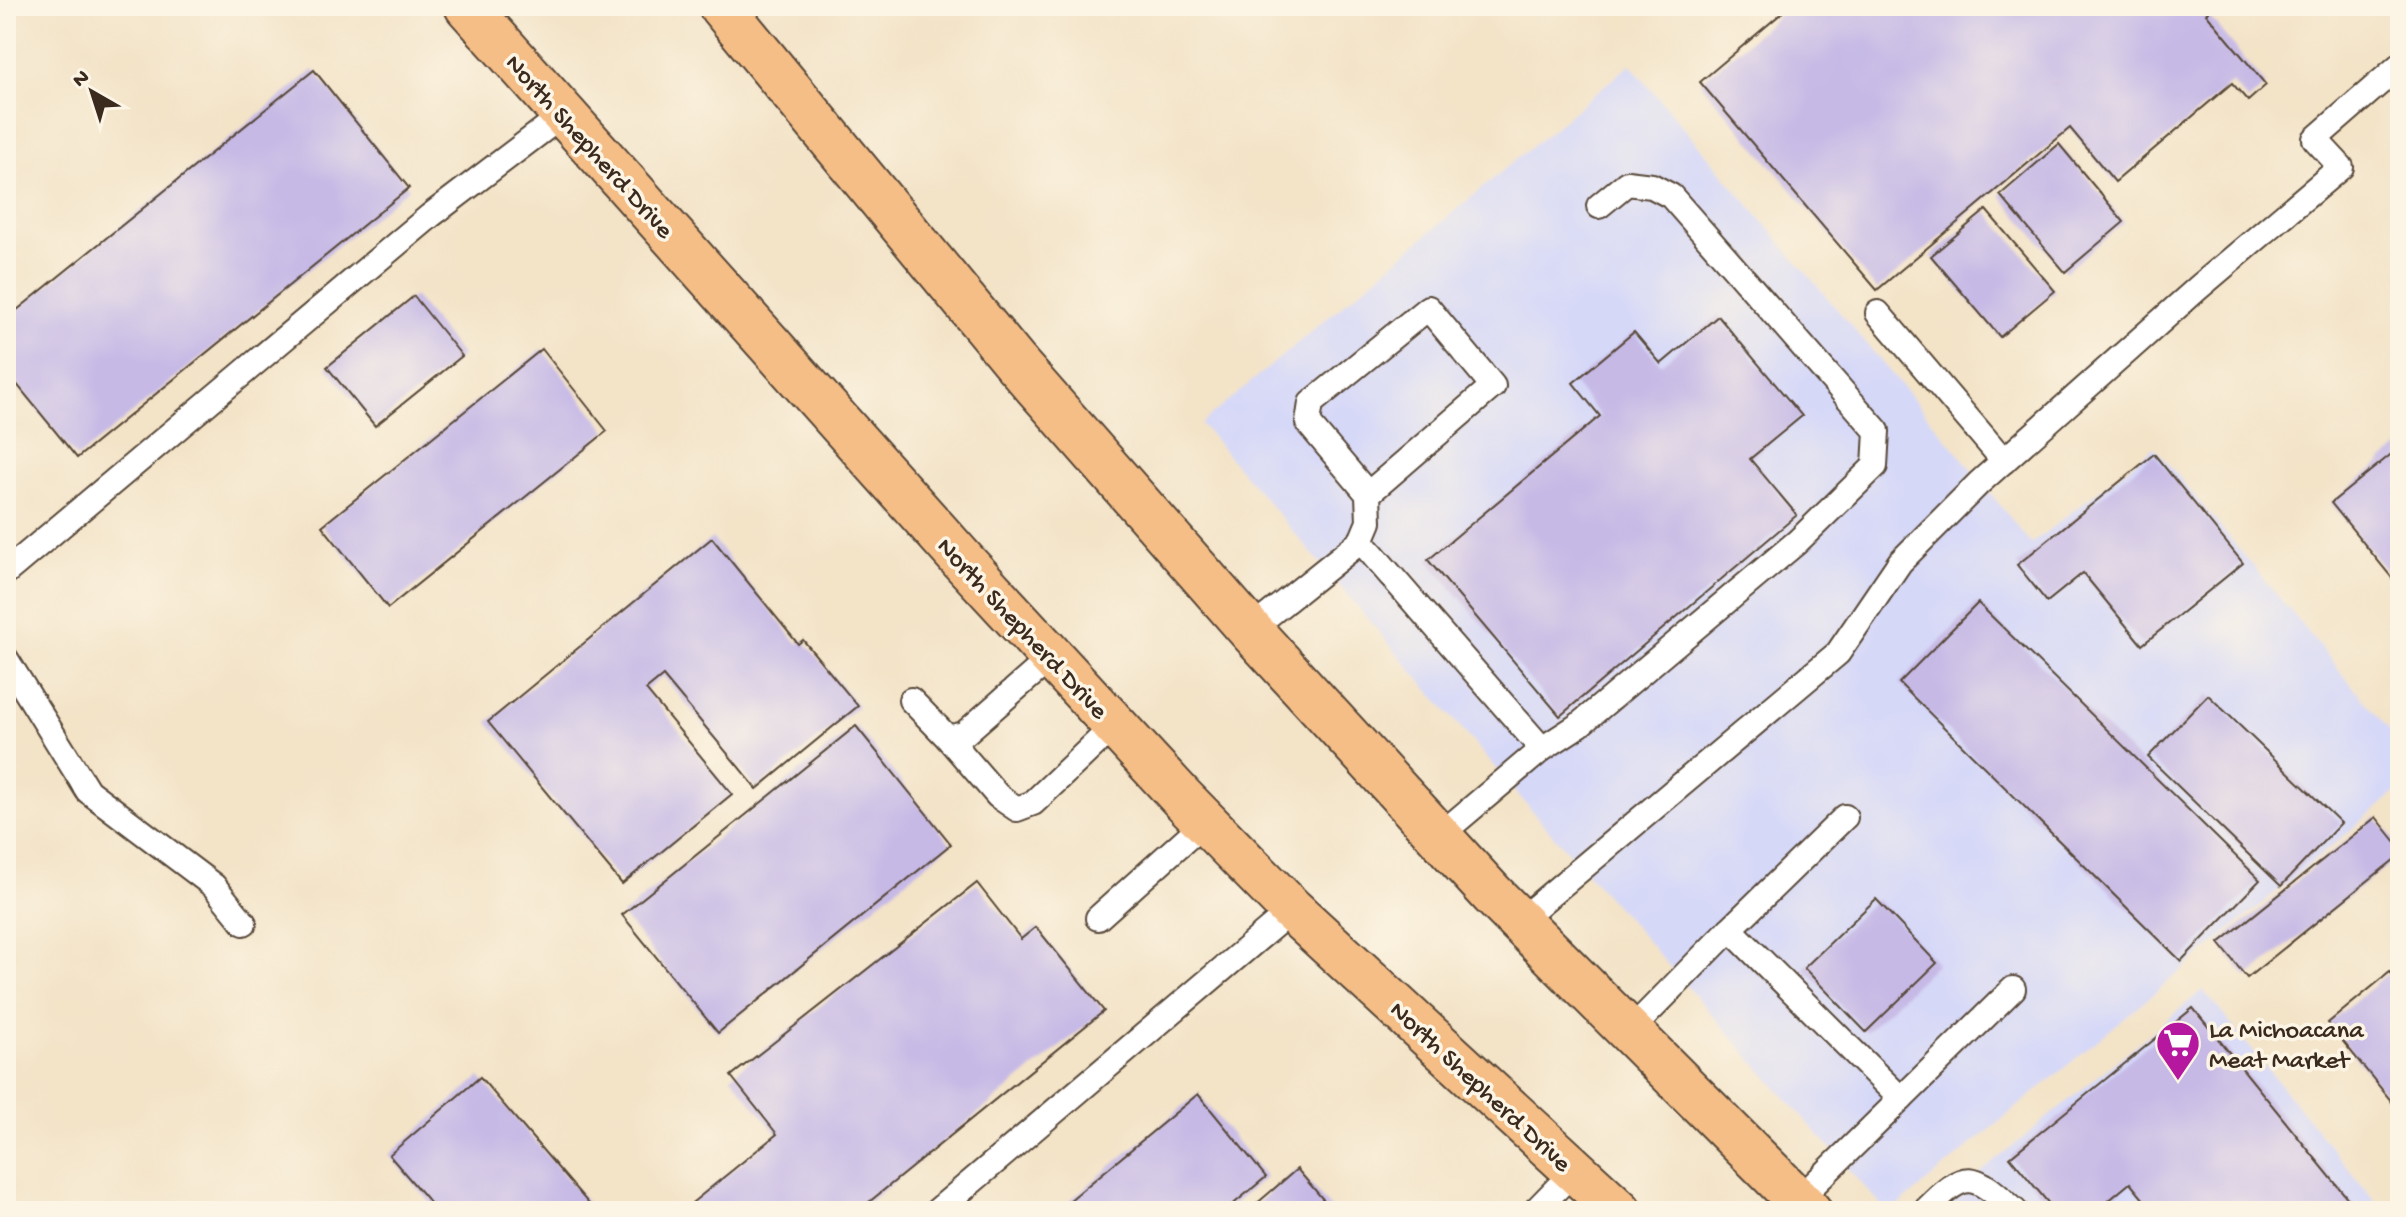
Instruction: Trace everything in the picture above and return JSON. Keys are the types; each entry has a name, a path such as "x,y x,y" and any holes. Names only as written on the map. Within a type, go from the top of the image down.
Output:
{"main road":[{"name":"North Shepherd Drive","path":"467,6 943,539 1205,822 1292,910 1619,1211"},
{"path":"721,6 1014,361 1250,630 1519,921 1804,1206"}],"lane":[{"path":"1519,921 1838,653 1900,562 2004,461 2198,288 2341,167 2315,139 2400,65"},
{"path":"6,572 430,216 564,114"},
{"path":"1439,836 1542,749 1579,725 1785,552 1875,466 1877,431 1671,196 1652,186 1627,183 1599,206"},
{"path":"1250,630 1361,541 1369,522 1368,494 1308,423 1311,403 1428,308 1493,386 1368,494"},
{"path":"1878,313 2004,461"},
{"path":"1361,541 1542,749"},
{"path":"948,738 964,734 1052,657"},
{"path":"6,659 88,791 214,886 244,923"},
{"path":"911,700 998,796 1017,809 1033,803 1115,725"},
{"path":"1630,1031 1845,817"},
{"path":"1098,918 1205,822"},
{"path":"937,1211 1292,910"},
{"path":"1730,929 1901,1099"},
{"path":"1804,1206 1901,1099 2013,989"},
{"path":"1535,1211 1575,1170"},
{"path":"1925,1211 1956,1182 1970,1179 1987,1185 2015,1211"}],"shaded area":[{"path":"1630,64 1956,450 2031,544 2154,447 2400,743 2400,789 1892,1211 1886,1211 1539,819 1201,424"},
{"name":"La Michoacana Meat Market","path":"2203,990 2383,1211 1934,1211"}],"building":[{"path":"1790,6 2214,6 2206,13 2266,85 2248,101 2232,83 2115,182 2070,128 1877,290 1700,82"},
{"path":"314,70 409,188 77,458 6,371 6,319"},
{"path":"2059,144 2124,222 2065,272 2000,195"},
{"path":"1986,210 2055,291 2000,337 1931,256"},
{"path":"414,296 462,356 375,426 327,367"},
{"path":"1718,316 1802,416 1750,459 1797,515 1560,716 1428,560 1600,416 1573,383 1634,332 1661,364"},
{"path":"542,349 607,431 388,608 322,526"},
{"path":"2400,447 2400,588 2331,503"},
{"path":"2154,454 2243,563 2142,645 2083,573 2047,602 2017,565"},
{"path":"712,538 798,644 803,640 858,706 757,789 663,676 646,690 732,794 622,884 488,722"},
{"path":"1978,603 2260,880 2181,961 1899,683"},
{"path":"2208,695 2341,823 2281,886 2148,757"},
{"path":"856,726 951,844 718,1033 622,915"},
{"path":"2376,817 2400,847 2400,855 2247,978 2219,943"},
{"path":"977,883 1021,939 1036,927 1104,1011 858,1211 682,1211 777,1134 731,1076"},
{"path":"1876,899 1937,963 1866,1032 1804,968"},
{"path":"2390,972 2400,984 2400,1112 2328,1023"},
{"name":"La Michoacana Meat Market","path":"2193,1008 2358,1211 2153,1211 2130,1183 2096,1211 2055,1211 2010,1157"},
{"path":"480,1077 595,1211 437,1211 389,1155"},
{"path":"1198,1094 1266,1177 1225,1211 1057,1211"},
{"path":"1297,1169 1333,1211 1248,1211"}],"place":[{"name":"La Michoacana Meat Market","path":"2178,1082"}]}
